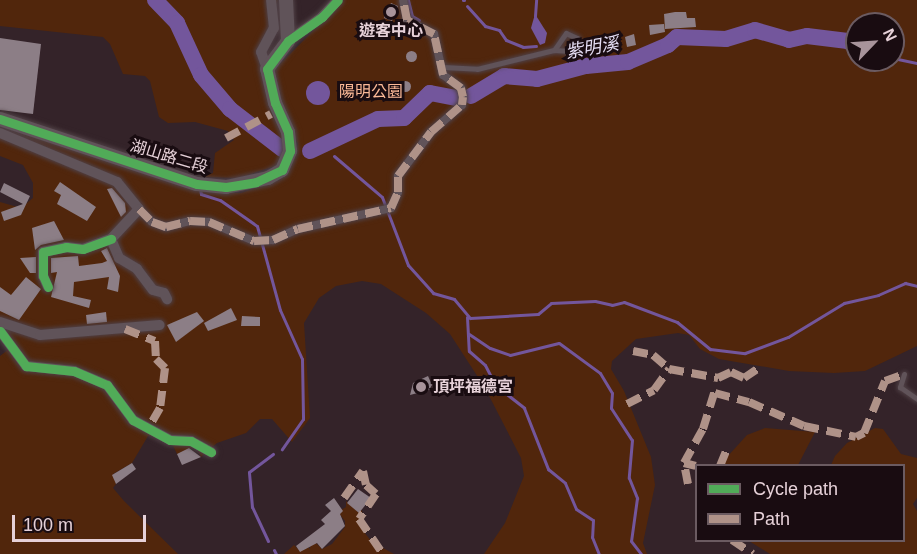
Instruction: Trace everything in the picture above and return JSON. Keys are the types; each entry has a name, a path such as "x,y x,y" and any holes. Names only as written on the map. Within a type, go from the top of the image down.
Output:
{"street":[{"path":"267,69 261,52 274,28 271,0"},
{"path":"286,0 288,41"},
{"path":"267,69 288,41 322,17 338,0"},
{"path":"0,131 117,182 152,222 166,227 190,221 209,222 254,241 268,241 320,224 380,213 391,208 398,192 398,176 431,132 462,105 461,88 448,81 434,34 407,20 403,0"},
{"name":"湖山路二段","path":"0,119 15,126 59,137 197,184 226,187 256,183 282,170 290,151 288,132 275,103 267,69"},
{"name":"湖山路二段","path":"0,131 15,126"},
{"path":"48,287 43,276 43,252 66,247 83,249 111,239 139,209"},
{"path":"111,239 119,258 137,269 153,290 164,293 167,299"},
{"path":"0,322 40,335 160,325"},
{"path":"0,331 26,366 74,371 107,385 133,420 170,440 191,441 211,452"}],"lane":[{"path":"443,67 477,69 554,50 578,47 577,38 566,33 554,50"},
{"path":"904,374 900,387 917,399"}],"green space":[{"path":"0,0 278,0 259,63 286,146 278,165 238,178 200,177 213,173 215,153 234,140 228,131 195,122 168,123 159,117 150,81 145,76 123,74 110,44 103,37 0,26"},
{"name":"陽明公園","path":"344,0 917,0 917,346 865,371 834,373 789,371 719,359 700,349 689,335 678,333 636,339 612,361 611,369 624,391 651,457 655,485 643,543 647,554 484,554 505,523 524,476 521,458 485,388 450,334 426,313 381,284 362,281 336,286 319,298 304,323 310,418 292,442 272,419 260,419 246,433 217,443 201,457 196,446 177,454 168,435 148,436 132,463 113,474 116,484 113,488 178,554 0,554 0,356 9,349 0,337 0,202 21,208 33,198 33,183 23,165 0,156 0,125 132,170 218,193 241,193 280,180 290,169 298,144 277,95 274,70"},
{"path":"765,428 815,432 799,464 724,464 727,457 747,435"},
{"path":"875,428 883,429 901,454 917,458 917,498 913,504 917,511 917,554 770,554 751,542 905,542 905,464 831,464 835,456 847,443"},
{"path":"346,501 359,513 362,510 364,532 372,542 394,554 284,554 294,545 300,551 307,546 310,549 311,538 322,549 332,544 345,527 345,521 338,512 346,507"}],"shaded area":[{"path":"535,14 547,33 545,43 540,45 531,28"},
{"path":"318,81 327,84 330,93 327,102 318,105 309,102 306,93 309,84"}],"building":[{"name":"遊客中心","path":"391,3 398,6 392,21 384,18"},
{"path":"686,12 687,18 695,18 696,27 665,29 664,14"},
{"path":"664,24 665,32 650,35 649,25"},
{"path":"634,34 636,45 627,47 625,37"},
{"path":"0,38 41,44 33,114 0,110"},
{"path":"411,51 415,52 415,60 411,61 407,60 406,56 407,52"},
{"path":"405,80 411,86 405,92 399,86"},
{"path":"366,89 370,90 370,98 366,99 362,98 361,94 362,90"},
{"path":"60,182 96,207 87,221 57,204 61,195 54,191"},
{"path":"4,183 30,196 21,215 4,221 1,212 23,204 0,192"},
{"path":"112,188 125,203 126,212 121,217 107,189"},
{"path":"54,221 64,240 41,245 35,250 32,228"},
{"path":"107,248 120,276 118,292 107,289 109,277 74,282 73,296 91,300 89,308 51,297 57,272 51,273 51,258 78,256 79,266 102,263 107,261 101,251"},
{"path":"36,257 36,273 30,273 20,258"},
{"path":"26,277 41,289 19,320 0,311 0,287 11,295"},
{"path":"231,308 237,320 208,331 204,323"},
{"path":"106,312 107,322 87,324 86,315"},
{"path":"197,312 204,321 176,342 167,325"},
{"path":"242,316 260,317 260,326 241,326"},
{"name":"頂坪福德宮","path":"428,376 432,385 429,390 410,395 413,383"},
{"path":"189,448 201,457 182,465 177,454"},
{"path":"132,463 136,469 116,484 112,475"},
{"path":"358,489 371,498 359,513 347,503"},
{"path":"334,498 343,511 340,514 345,526 322,549 317,543 300,552 296,546 325,524 321,520 331,511 325,505"}],"waterway":[{"name":"紫明溪","path":"155,0 177,23 201,75 230,109 282,149"},
{"path":"408,0 412,16 419,20"},
{"path":"535,16 536,0"},
{"path":"467,6 485,26 499,30 506,40 523,47 536,46"},
{"name":"紫明溪","path":"471,96 504,76 537,79 586,66 628,62 668,45 677,37 726,39 755,30 789,40 807,36 845,41"},
{"name":"紫明溪","path":"905,60 917,63"},
{"name":"紫明溪","path":"310,151 378,119 404,118 430,93 456,98"},
{"path":"334,156 382,197 408,265 433,293 454,299 470,318 538,314 551,303 595,301 612,305 624,302 677,322 710,349 745,353 788,337 844,303 878,295 905,283 917,286"},
{"path":"200,189 201,194 220,200 257,226 280,310 302,359 303,419 282,449"},
{"path":"467,317 469,351 485,365 495,385 524,408 548,469 565,483 576,509 593,520 592,537 599,554"},
{"path":"469,334 490,348 510,355 559,343 600,373 612,393 611,408 632,440 629,478 637,498 631,541 641,554"},
{"path":"268,541 252,507 249,472 273,454"},
{"path":"274,550 276,554"}],"marked path":[{"path":"139,209 152,222 166,227 190,221 209,222 254,241 273,240 298,229 391,208 398,192 398,176 431,132 462,105 463,97 461,88 443,75 434,34 407,20 403,0"},
{"path":"226,138 271,114"},
{"path":"125,329 155,341 156,359 165,368 160,408 149,427"},
{"path":"633,351 653,355 669,369 718,378 731,372 744,378 759,368"},
{"path":"627,404 654,390 669,369"},
{"path":"715,393 749,402 804,426 856,437 864,433 885,381 904,374"},
{"path":"688,484 684,463 703,429 716,387"},
{"path":"721,464 726,451"},
{"path":"684,463 695,466"},
{"path":"344,498 363,471 366,485 376,494 359,519 383,554"},
{"path":"735,542 753,554"}],"cycle path":[{"path":"0,119 197,184 226,187 256,182 282,170 290,151 288,132 275,103 267,69 288,41 322,17 338,0"},
{"path":"48,287 43,276 43,252 66,247 83,249 111,239"},
{"path":"0,331 26,366 74,371 107,385 133,420 170,440 191,441 211,452"}],"place":[{"name":"遊客中心","path":"391,12"},
{"name":"頂坪福德宮","path":"421,387"}]}
